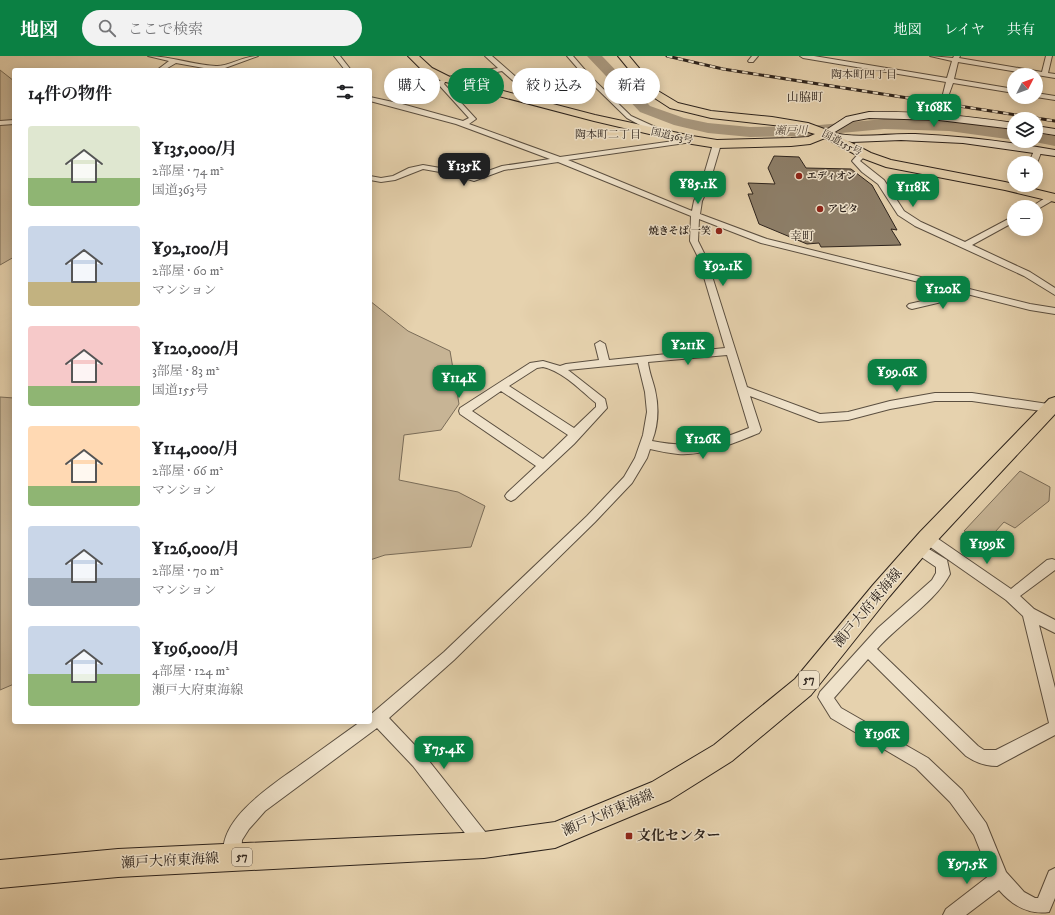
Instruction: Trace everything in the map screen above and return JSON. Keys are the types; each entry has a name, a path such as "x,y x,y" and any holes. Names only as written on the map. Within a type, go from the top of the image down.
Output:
{"highway":[{"name":"国道363号","path":"413,56 428,70 446,79 512,97"},
{"name":"国道155号","path":"623,56 655,93 676,106 689,110 714,114 791,123 825,134 863,154 895,165 1007,184"},
{"name":"国道363号","path":"540,104 661,134 717,144 810,140 825,134"},
{"name":"国道155号","path":"1039,192 1054,197"}],"main road":[{"path":"825,134 855,117 866,115 916,116 1007,125"},
{"path":"1043,130 1055,132"},
{"path":"825,134 845,139 860,140 906,136 967,140 1055,153"},
{"name":"瀬戸大府東海線","path":"0,874 118,863 484,845 555,835 662,791 723,753 803,687 881,591 923,543 957,505 1054,406"}],"street":[{"path":"151,56 212,68"},
{"path":"220,68 255,56"},
{"path":"337,56 346,68"},
{"path":"488,56 502,68"},
{"path":"570,56 598,87 629,117 661,134"},
{"path":"803,56 1007,90"},
{"path":"933,56 956,58 1055,76"},
{"path":"1045,74 1049,56"},
{"path":"946,94 956,58"},
{"path":"163,68 174,61"},
{"path":"504,70 512,77"},
{"path":"446,79 442,81 441,84 473,119 463,124"},
{"path":"1043,96 1055,98"},
{"path":"372,99 399,105 463,124 560,160 740,233 764,241 1055,312"},
{"path":"0,123 12,122"},
{"path":"372,178 381,180 395,178 412,170 434,168 477,179 502,168 692,140"},
{"path":"645,444 678,450 703,448 733,439 755,430 702,258 694,242 694,225 698,201 704,188 717,144"},
{"path":"1036,156 1038,150"},
{"path":"863,154 856,160 865,170 881,182 901,213 918,224 1027,274 1055,292"},
{"path":"1043,203 1054,197"},
{"path":"966,245 1007,223"},
{"path":"912,306 947,298 956,292 957,289"},
{"path":"600,344 605,363"},
{"path":"561,370 566,367 731,351"},
{"path":"372,722 449,656 591,519 628,480 641,458 649,435 652,412 650,392 644,371 643,359"},
{"path":"511,496 544,465 600,410 602,405 601,402 561,370 547,364 539,363 464,411 544,465"},
{"path":"502,387 575,434"},
{"path":"743,389 819,418 848,416 890,405 935,397 972,397 1054,406"},
{"path":"923,543 1011,596 1029,613 1055,627"},
{"path":"923,543 942,564 943,574 937,584 883,632 825,697 836,713 922,763 956,796 980,829 1000,878 1018,898 1033,907 1043,906 1055,877"},
{"path":"1011,596 1052,564 1055,565"},
{"path":"1029,613 1055,718"},
{"path":"867,649 972,751 981,757 997,758 1054,728 1055,726"},
{"path":"378,718 419,761 484,845"},
{"path":"232,858 234,838 243,823 259,805 370,724"},
{"path":"952,915 1000,878"}],"shaded area":[{"path":"0,70 12,79 12,258 0,265"},
{"path":"372,303 408,331 450,351 459,404 441,430 404,435 399,480 458,492 485,506 471,547 385,555 372,559"},
{"path":"0,397 12,398 12,685 0,690"},
{"path":"1020,471 1050,487 1049,501 1015,528 1004,522 986,542 964,531"}],"building":[{"name":"アピタ","path":"774,156 799,157 806,168 851,169 872,185 897,230 891,229 901,245 821,247 819,243 807,244 759,224 748,194 753,194 748,183 775,184 768,168"}],"waterway":[{"name":"瀬戸川","path":"594,56 645,109 680,122 708,128 750,132 809,131 884,124 949,126 1007,134"},
{"name":"瀬戸川","path":"1043,139 1055,141"}],"railway":[{"path":"667,56 723,69 1055,121"}],"place":[{"name":"エディオン","path":"799,176"},
{"name":"アピタ","path":"820,209"},
{"name":"焼きそば 一笑","path":"719,231"},
{"name":"文化センター","path":"629,836"}],"district":[{"name":"陶本町四丁目","path":"864,75"},
{"name":"山脇町","path":"805,97"},
{"name":"陶本町二丁目","path":"608,135"},
{"name":"幸町","path":"802,236"}]}
